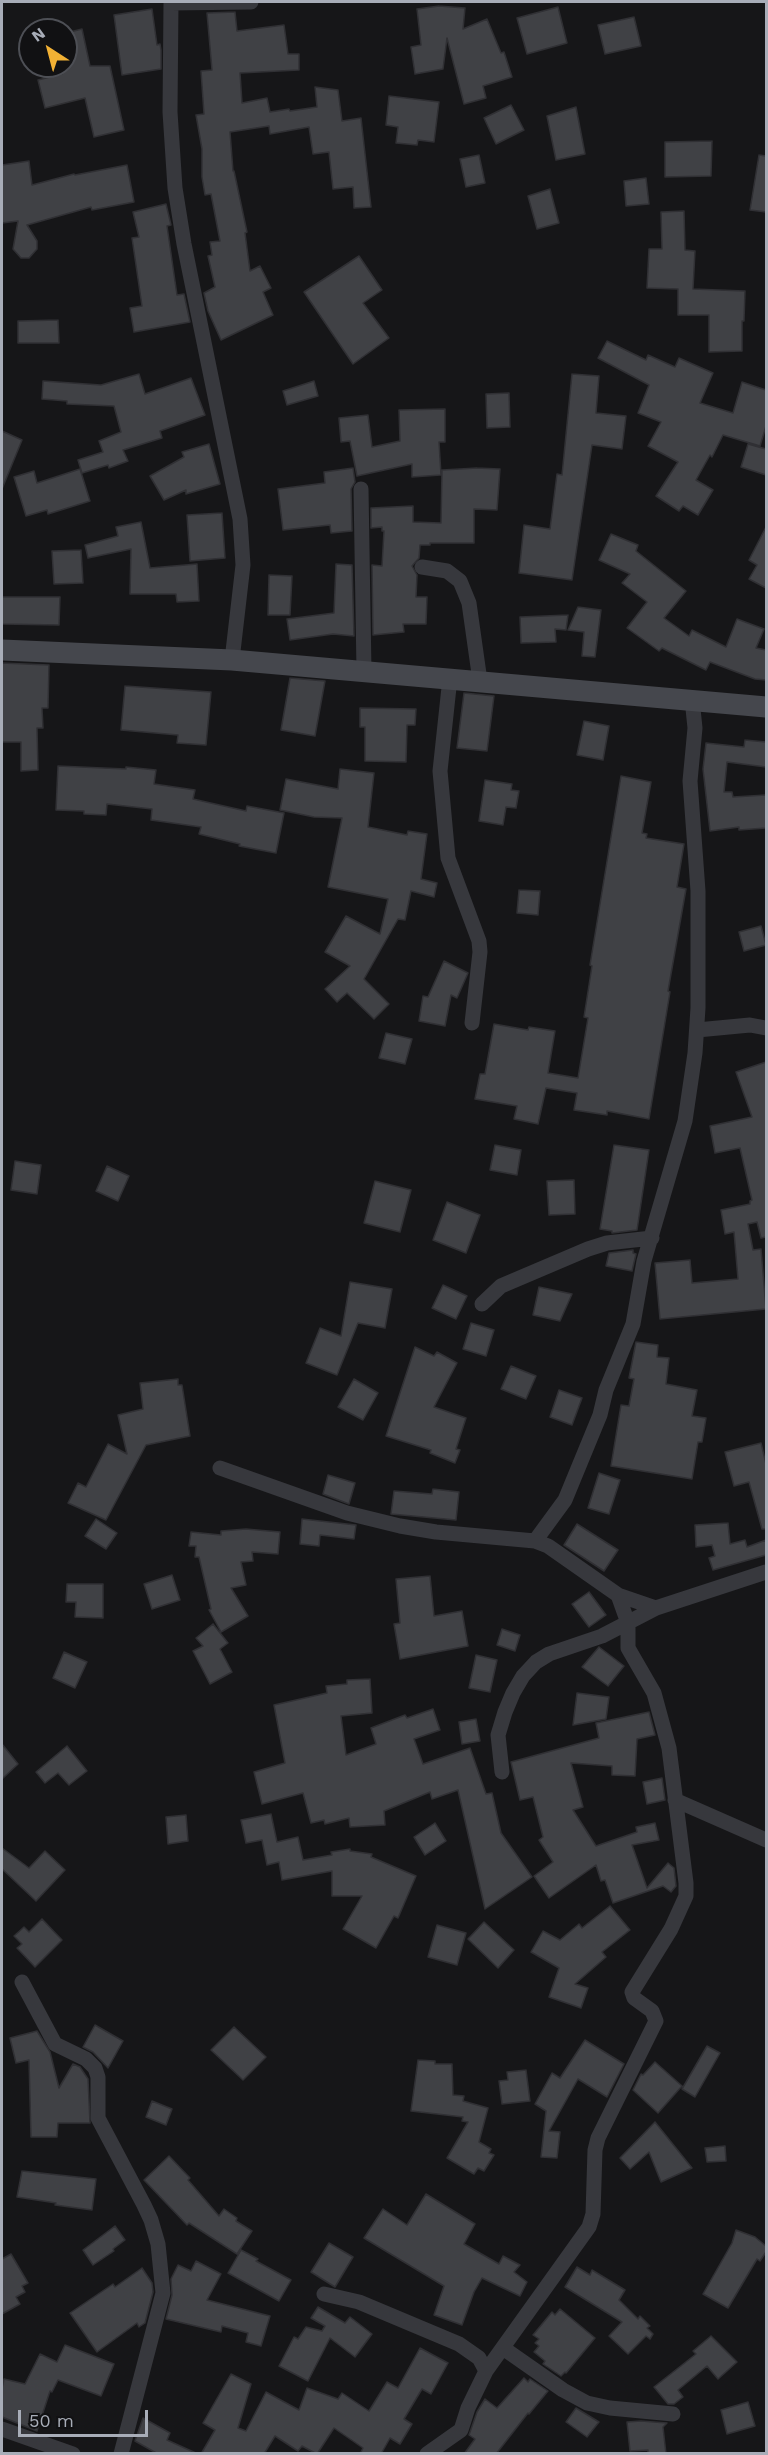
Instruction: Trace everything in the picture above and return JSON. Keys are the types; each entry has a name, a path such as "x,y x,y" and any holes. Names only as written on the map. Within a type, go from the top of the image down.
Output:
{"main road":[{"path":"2,650 232,660 766,707"}],"street":[{"path":"232,660 243,565 240,519 184,244 175,188 170,112 171,2 251,2"},
{"path":"362,489 364,671"},
{"path":"423,567 447,571 460,581 469,603 480,681"},
{"path":"450,678 440,771 448,858 479,941 480,952 472,1023"},
{"path":"535,1541 565,1500 600,1415 606,1390 633,1324 644,1261 685,1121 697,1030 698,891 690,781 695,728 692,699"},
{"path":"697,1030 750,1025 766,1028"},
{"path":"482,1304 501,1286 588,1249 607,1243 652,1238"},
{"path":"220,1468 347,1513 400,1526 446,1533 535,1541 548,1546 618,1595 656,1608"},
{"path":"502,1772 498,1735 513,1693 523,1676 536,1662 549,1654 589,1641 656,1608 766,1572"},
{"path":"427,2454 461,2430 468,2408 486,2371 589,2226 593,2214 595,2150 598,2138 656,2022 652,2011 634,1998 632,1992 671,1929 686,1896 669,1748 654,1693 628,1648 628,1623 618,1595"},
{"path":"675,1800 766,1840"},
{"path":"22,1982 55,2044 86,2059 95,2068 99,2077 98,2118 144,2205 158,2244 163,2293 121,2454"},
{"path":"324,2294 359,2302 459,2343 479,2358 486,2371"},
{"path":"503,2348 563,2390 587,2403 610,2408 674,2414"},
{"path":"2,2429 73,2454"}],"building":[{"path":"439,6 465,8 463,29 487,19 501,53 504,52 512,77 483,86 486,98 464,104 447,38 443,69 415,74 411,47 421,45 417,9"},
{"path":"558,7 567,43 527,54 517,18"},
{"path":"152,9 157,45 160,44 161,50 161,69 122,75 114,15"},
{"path":"235,12 237,31 284,25 288,54 299,54 299,70 240,73 242,103 267,98 270,112 289,109 290,111 317,107 315,87 338,90 342,121 361,118 371,207 354,208 353,187 333,189 329,152 313,154 309,127 270,134 269,126 230,132 233,171 247,232 245,233 250,271 260,266 271,288 263,292 273,315 221,340 208,311 204,293 215,287 208,256 212,255 210,242 220,241 211,194 205,195 202,177 202,149 196,115 204,114 201,71 212,70 207,13"},
{"path":"634,17 641,46 605,54 598,25"},
{"path":"82,29 90,66 110,66 124,130 94,137 85,98 45,108 38,80 78,78 78,30"},
{"path":"389,96 439,102 434,142 418,140 417,145 396,143 398,127 386,125"},
{"path":"511,105 524,130 496,144 484,118"},
{"path":"576,107 585,154 556,160 547,116"},
{"path":"712,141 711,176 665,177 665,142"},
{"path":"479,155 485,183 466,187 460,159"},
{"path":"759,155 766,156 766,212 750,210"},
{"path":"29,161 32,185 74,174 127,165 134,202 92,210 91,207 27,225 37,241 37,249 29,258 21,258 13,249 18,221 2,223 2,165"},
{"path":"646,178 649,204 626,206 624,181"},
{"path":"550,189 559,223 537,229 528,196"},
{"path":"166,204 171,225 167,226 177,295 184,294 190,322 134,332 130,308 142,306 132,238 139,237 133,212"},
{"path":"684,211 685,250 695,251 693,289 745,291 742,351 709,352 709,315 678,315 678,289 647,288 649,249 662,249 661,212"},
{"path":"359,256 382,290 363,303 389,338 353,364 304,292"},
{"path":"58,320 59,343 18,343 18,321"},
{"path":"607,341 646,360 648,355 675,367 679,358 713,373 700,403 733,413 742,382 766,390 766,426 760,446 723,435 712,457 710,455 696,480 713,490 698,515 683,506 679,511 656,496 678,462 648,446 661,422 638,413 649,385 598,358"},
{"path":"139,374 145,394 191,378 205,415 160,431 162,438 123,450 128,461 109,468 108,465 82,473 78,460 103,452 99,441 121,432 114,406 67,404 67,401 42,399 43,381 101,385"},
{"path":"572,374 599,376 596,413 626,416 622,449 592,445 572,580 519,573 524,525 550,529 557,474 562,475"},
{"path":"314,381 318,396 287,405 283,391"},
{"path":"509,393 510,427 487,428 486,394"},
{"path":"445,409 445,442 439,442 441,475 412,477 412,464 357,476 350,441 341,442 339,418 368,415 372,447 400,441 399,410"},
{"path":"2,431 22,440 2,489"},
{"path":"209,444 220,484 186,494 186,490 164,500 150,476 184,457 182,452"},
{"path":"748,444 766,449 766,475 741,467"},
{"path":"353,468 355,482 351,489 352,531 331,533 330,525 283,530 278,489 325,483 324,472"},
{"path":"80,469 90,501 48,514 47,510 26,516 14,477 34,471 37,483"},
{"path":"500,469 497,510 474,509 474,543 420,545 419,558 412,566 417,575 416,597 427,597 426,624 403,624 404,632 373,635 372,565 382,566 384,531 382,527 371,528 371,508 413,506 413,522 441,523 442,470"},
{"path":"222,513 225,558 190,561 187,515"},
{"path":"141,522 150,568 197,564 199,601 177,602 176,594 130,594 131,549 88,558 85,545 118,536 116,527"},
{"path":"766,527 766,588 749,579 757,565 749,560"},
{"path":"611,534 638,545 636,551 686,591 664,618 689,636 692,630 726,647 737,619 764,629 756,648 766,650 766,680 755,679 710,662 706,670 662,648 659,651 627,628 647,602 622,583 630,574 599,560"},
{"path":"81,550 83,583 54,584 52,551"},
{"path":"336,564 352,565 354,636 333,634 290,640 287,619 334,613"},
{"path":"269,575 292,576 290,615 268,615"},
{"path":"2,597 60,597 59,625 2,624"},
{"path":"578,607 601,610 595,657 582,656 584,632 568,630"},
{"path":"568,615 566,630 555,629 556,642 521,643 520,617"},
{"path":"2,663 49,665 48,708 42,708 43,728 37,728 38,770 21,771 21,742 2,742"},
{"path":"290,678 325,681 315,736 281,730"},
{"path":"125,686 211,692 206,745 177,743 178,735 121,730"},
{"path":"464,693 494,696 487,751 457,748"},
{"path":"360,708 416,709 415,725 407,725 406,762 365,761 365,727 360,727"},
{"path":"584,721 609,726 603,760 577,755"},
{"path":"745,740 766,742 766,767 727,762 724,792 732,792 733,797 766,795 766,828 739,830 739,827 710,831 703,769 706,743 744,747"},
{"path":"58,766 156,770 154,784 195,790 193,799 246,811 247,806 284,813 276,853 239,846 240,844 199,834 201,827 151,820 152,809 107,804 106,815 56,810"},
{"path":"340,769 374,773 368,827 407,835 408,831 427,834 421,879 437,883 434,897 411,891 405,920 398,919 364,979 389,1004 374,1019 347,993 337,1002 325,989 350,966 325,952 346,916 380,934 388,899 328,887 342,818 314,817 280,810 286,779 338,789"},
{"path":"621,776 651,782 642,833 647,834 646,838 684,844 677,887 686,889 649,1119 607,1111 607,1115 574,1110 577,1093 546,1088 538,1124 514,1119 517,1106 475,1099 480,1074 485,1074 494,1024 528,1030 529,1027 555,1031 548,1073 578,1078 588,1018 584,1017 592,966 590,965"},
{"path":"485,780 512,784 511,790 519,791 516,808 506,807 503,825 479,821"},
{"path":"519,890 540,891 538,915 517,913"},
{"path":"761,926 766,945 744,951 739,932"},
{"path":"444,961 468,973 457,998 451,995 445,1026 419,1021 423,996 428,997"},
{"path":"386,1033 412,1039 405,1064 379,1058"},
{"path":"766,1062 766,1237 761,1238 757,1222 748,1224 753,1250 761,1249 766,1309 660,1319 655,1263 690,1260 692,1283 738,1279 734,1232 725,1234 721,1210 750,1204 752,1200 740,1148 715,1153 710,1126 752,1117 736,1072"},
{"path":"495,1145 521,1150 517,1175 490,1170"},
{"path":"614,1145 649,1150 637,1230 612,1233 612,1231 600,1229"},
{"path":"15,1161 41,1165 37,1194 11,1190"},
{"path":"107,1166 129,1176 118,1201 96,1191"},
{"path":"574,1180 575,1214 549,1215 547,1181"},
{"path":"375,1181 411,1190 400,1232 364,1223"},
{"path":"447,1202 480,1215 466,1253 433,1240"},
{"path":"633,1250 636,1254 632,1271 606,1266 609,1253"},
{"path":"350,1282 392,1289 385,1328 358,1323 337,1375 306,1363 320,1328 341,1336"},
{"path":"443,1285 467,1296 456,1319 432,1308"},
{"path":"539,1287 572,1294 560,1321 533,1315"},
{"path":"471,1323 494,1330 486,1356 463,1349"},
{"path":"636,1342 658,1345 657,1357 669,1358 666,1384 697,1390 692,1416 706,1418 702,1442 698,1442 692,1479 611,1466 621,1405 629,1406 634,1379 629,1378"},
{"path":"415,1347 434,1356 437,1352 457,1363 434,1407 466,1418 456,1449 460,1450 455,1463 430,1453 431,1450 386,1436"},
{"path":"511,1366 536,1376 526,1399 501,1389"},
{"path":"178,1379 178,1385 182,1385 190,1436 146,1445 106,1520 68,1503 78,1483 86,1487 108,1444 127,1454 118,1415 143,1409 140,1383"},
{"path":"354,1379 378,1393 363,1420 338,1407"},
{"path":"559,1390 582,1398 572,1425 550,1417"},
{"path":"761,1443 766,1464 766,1529 762,1529 749,1482 734,1486 725,1452"},
{"path":"599,1473 620,1480 609,1514 588,1508"},
{"path":"328,1475 355,1483 349,1504 323,1494"},
{"path":"433,1489 459,1492 456,1520 391,1514 394,1491 432,1494"},
{"path":"96,1519 117,1533 106,1549 85,1536"},
{"path":"302,1519 356,1525 354,1539 320,1535 319,1546 300,1544"},
{"path":"728,1523 730,1544 745,1540 747,1547 766,1540 766,1555 713,1570 709,1558 715,1556 712,1545 696,1547 695,1525"},
{"path":"577,1524 618,1550 604,1571 564,1545"},
{"path":"246,1529 280,1532 278,1554 252,1552 253,1561 241,1562 246,1585 231,1588 248,1616 221,1632 209,1610 211,1609 199,1557 195,1557 196,1546 189,1546 191,1532 221,1535 221,1531"},
{"path":"172,1575 180,1600 152,1609 144,1584"},
{"path":"430,1576 434,1616 462,1611 468,1646 400,1659 394,1624 400,1623 396,1579"},
{"path":"67,1584 103,1584 103,1618 75,1617 76,1602 66,1602"},
{"path":"589,1592 606,1615 589,1627 572,1604"},
{"path":"213,1624 228,1643 220,1649 232,1672 210,1684 193,1651 203,1646 196,1638"},
{"path":"502,1629 520,1635 515,1651 497,1645"},
{"path":"599,1647 624,1666 608,1686 582,1667"},
{"path":"64,1652 87,1662 75,1688 53,1678"},
{"path":"476,1655 497,1660 490,1692 469,1688"},
{"path":"370,1679 372,1713 341,1716 346,1755 376,1744 371,1728 405,1715 407,1718 433,1709 440,1730 414,1739 423,1764 470,1748 486,1794 492,1793 501,1833 532,1877 485,1909 458,1790 432,1799 430,1792 384,1811 385,1825 350,1827 349,1818 325,1824 324,1820 311,1823 303,1793 262,1804 254,1772 285,1763 274,1705 327,1693 326,1686 347,1684 347,1680"},
{"path":"577,1693 609,1697 606,1719 573,1725"},
{"path":"649,1712 655,1735 637,1739 635,1776 612,1775 612,1766 571,1763 583,1807 573,1810 596,1846 637,1832 636,1827 655,1823 659,1840 632,1845 647,1888 668,1863 674,1868 676,1886 671,1892 663,1886 613,1903 605,1880 601,1881 596,1865 549,1898 534,1876 553,1862 539,1840 543,1837 533,1797 520,1800 511,1762 599,1738 596,1723"},
{"path":"476,1719 480,1741 462,1744 459,1722"},
{"path":"2,1744 18,1764 2,1779"},
{"path":"67,1746 87,1771 69,1785 58,1773 45,1783 36,1772"},
{"path":"662,1778 665,1800 647,1804 643,1782"},
{"path":"271,1814 277,1842 298,1837 303,1860 350,1849 350,1851 372,1854 371,1857 416,1876 398,1918 394,1916 376,1948 343,1929 362,1896 332,1896 332,1871 282,1880 279,1862 267,1865 262,1840 246,1843 241,1820"},
{"path":"186,1815 188,1841 168,1844 166,1817"},
{"path":"435,1823 446,1841 425,1855 414,1837"},
{"path":"2,1848 29,1868 45,1851 65,1870 36,1901 2,1869"},
{"path":"610,1906 630,1930 602,1952 606,1957 575,1984 588,1988 581,2008 549,1997 559,1968 531,1952 543,1931 560,1940 579,1924 582,1928"},
{"path":"42,1919 62,1940 35,1967 17,1948 22,1944 14,1936 24,1927 29,1932"},
{"path":"484,1922 514,1950 498,1968 468,1939"},
{"path":"437,1925 466,1933 457,1965 428,1957"},
{"path":"95,2025 123,2041 108,2068 93,2052 83,2047"},
{"path":"234,2027 266,2057 243,2080 211,2050"},
{"path":"37,2031 50,2052 59,2088 73,2064 80,2067 88,2079 90,2123 58,2123 57,2137 31,2137 29,2060 16,2063 10,2038"},
{"path":"585,2040 624,2064 607,2097 578,2079 549,2131 560,2132 557,2158 541,2157 546,2111 535,2104 552,2073 560,2078"},
{"path":"707,2046 720,2053 695,2097 682,2089"},
{"path":"418,2060 435,2061 435,2064 452,2064 453,2095 464,2096 463,2101 488,2108 479,2142 491,2149 489,2153 494,2155 484,2171 478,2168 474,2174 447,2158 468,2122 462,2121 463,2117 411,2111"},
{"path":"655,2062 682,2086 658,2113 633,2090 641,2074 643,2075"},
{"path":"526,2070 530,2101 502,2104 499,2081 508,2080 507,2072"},
{"path":"152,2101 172,2109 166,2125 146,2117"},
{"path":"655,2122 692,2168 661,2182 649,2152 630,2169 620,2158"},
{"path":"725,2146 726,2161 707,2162 705,2148"},
{"path":"169,2156 190,2178 188,2180 219,2216 224,2209 237,2218 236,2221 252,2231 237,2254 189,2223 187,2225 144,2180"},
{"path":"22,2171 96,2179 92,2210 17,2197"},
{"path":"426,2194 475,2224 464,2244 499,2264 503,2256 520,2265 514,2272 527,2282 520,2296 482,2278 474,2292 462,2325 434,2315 444,2286 364,2238 383,2209 407,2225"},
{"path":"115,2226 125,2240 113,2249 114,2251 93,2265 83,2250"},
{"path":"736,2230 755,2237 766,2246 766,2252 760,2261 757,2259 728,2308 703,2294 732,2243"},
{"path":"329,2243 353,2257 335,2287 311,2272"},
{"path":"241,2250 291,2280 279,2301 228,2273"},
{"path":"11,2254 28,2283 22,2286 25,2292 16,2297 20,2304 2,2314 2,2259"},
{"path":"196,2261 221,2274 207,2300 270,2316 261,2346 246,2342 248,2333 222,2326 221,2332 166,2319 172,2295 171,2279 178,2265 191,2271"},
{"path":"577,2267 590,2275 592,2270 625,2290 619,2300 638,2319 640,2316 650,2326 647,2328 653,2334 650,2339 646,2336 628,2354 609,2336 622,2322 565,2287"},
{"path":"142,2268 152,2283 153,2292 145,2323 139,2327 137,2323 97,2352 70,2313 113,2284 115,2287"},
{"path":"318,2307 345,2323 350,2317 372,2334 355,2357 330,2338 308,2381 279,2366 294,2337 298,2339 306,2327 322,2331 325,2326 311,2318"},
{"path":"560,2309 595,2338 561,2376 543,2364 545,2361 534,2352 539,2346 535,2343 539,2339 533,2335 552,2312 555,2315"},
{"path":"711,2336 737,2362 718,2379 707,2366 678,2390 683,2397 674,2404 668,2404 654,2387 696,2354 693,2351"},
{"path":"65,2345 114,2364 101,2396 58,2380 52,2392 50,2391 37,2431 2,2417 4,2379 25,2384 40,2354 57,2362"},
{"path":"420,2348 448,2363 431,2394 422,2389 404,2419 412,2424 400,2444 390,2438 381,2454 360,2454 363,2448 334,2428 317,2454 302,2446 298,2451 275,2436 264,2454 201,2454 215,2430 203,2423 231,2374 251,2384 238,2428 246,2431 266,2392 299,2410 307,2388 338,2399 342,2393 369,2411 387,2382 398,2388"},
{"path":"524,2378 528,2382 530,2379 548,2391 496,2454 464,2454 475,2439 469,2435 477,2412 485,2399 497,2408"},
{"path":"748,2402 755,2426 727,2434 721,2410"},
{"path":"576,2408 599,2422 587,2437 566,2422"},
{"path":"143,2418 170,2433 167,2440 198,2454 158,2454 135,2441"},
{"path":"627,2422 667,2423 663,2427 666,2454 648,2454 648,2450 630,2451"}]}
